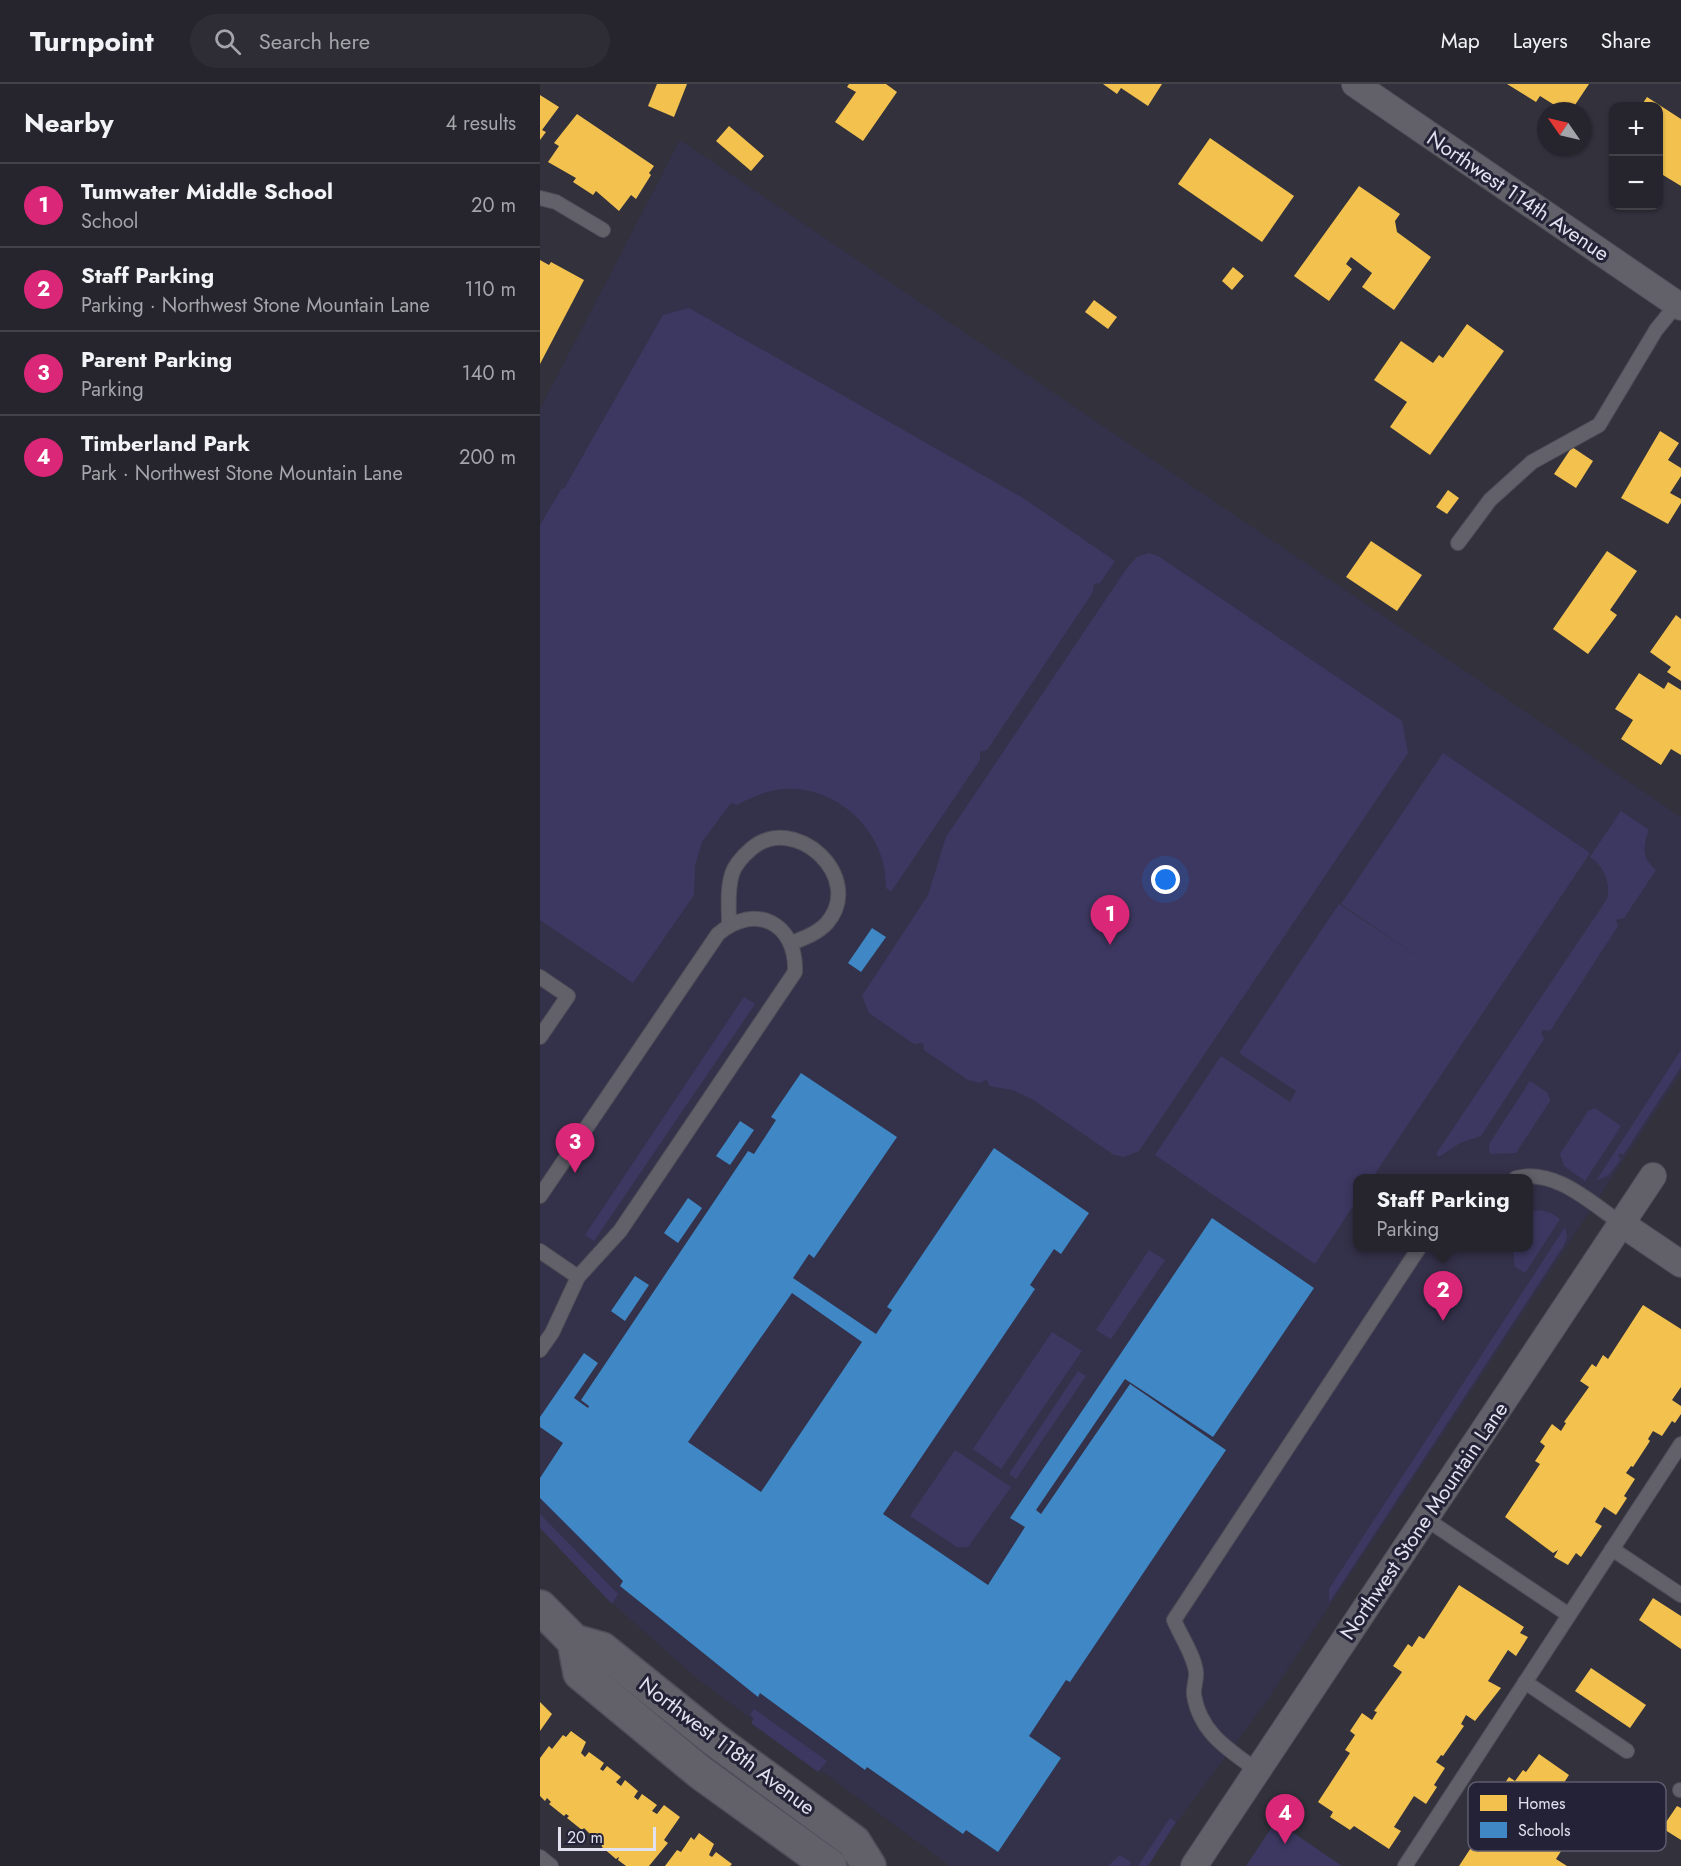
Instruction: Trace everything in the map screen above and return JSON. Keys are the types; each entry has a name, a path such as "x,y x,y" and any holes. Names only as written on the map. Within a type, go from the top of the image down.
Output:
{"street":[{"name":"Northwest 114th Avenue","path":"1354,84 1679,306"},
{"name":"Northwest Stone Mountain Lane","path":"1194,1866 1653,1176"},
{"path":"1622,1224 1681,1263"},
{"name":"Northwest 118th Avenue","path":"540,1607 574,1641 602,1649 715,1740 854,1842 869,1866"},
{"name":"Northwest 118th Avenue","path":"574,1641 580,1673 701,1773 830,1866"}],"lane":[{"path":"540,198 556,202 603,230"},
{"path":"1458,543 1490,500 1532,462 1599,425 1656,330 1679,306"},
{"path":"729,924 729,891 732,872 742,856 756,844 773,839 791,838 808,844 822,854 832,869 837,887 836,905 828,922 813,934 792,943"},
{"path":"540,1196 718,934 729,924 743,919 758,918 772,922 783,931 792,943 795,972 620,1232 578,1277 552,1333 540,1350"},
{"path":"540,977 568,996 540,1037"},
{"path":"1533,1177 1546,1178 1565,1186 1622,1224"},
{"path":"540,1251 578,1277"},
{"path":"1258,1771 1221,1744 1207,1730 1197,1711 1194,1691 1196,1671 1173,1620 1416,1252"},
{"path":"1405,1866 1681,1444"},
{"path":"1425,1519 1569,1616"},
{"path":"1612,1550 1681,1595"},
{"path":"1525,1682 1627,1751"},
{"path":"540,1857 551,1866"}],"shaded area":[{"path":"680,140 1681,817 1681,1073 1266,1702 1145,1866 950,1866 700,1681 621,1611 540,1528 540,409"},
{"path":"689,308 1023,498 1115,561 1100,583 1094,584 1093,592 987,750 980,752 980,760 891,892 886,888 879,849 869,832 841,805 805,790 785,789 760,794 737,805 731,803 702,842 695,866 694,895 633,983 540,920 540,525 562,488 564,489 663,315"},
{"path":"1149,553 1158,556 1402,721 1408,753 1139,1151 1124,1157 1114,1155 1032,1099 1013,1090 989,1086 987,1079 980,1083 968,1080 924,1050 923,1043 914,1044 869,1013 862,996 928,895 946,837 1127,568 1137,557"},
{"path":"1443,753 1590,853 1375,1174 1353,1174 1353,1206 1315,1264 1155,1155 1221,1056 1290,1102 1296,1091 1239,1053 1339,904 1433,967 1341,904"},
{"path":"1621,811 1649,830 1645,841 1645,852 1648,861 1656,870 1624,918 1616,920 1618,926 1550,1031 1543,1030 1541,1033 1544,1039 1481,1136 1460,1143 1439,1157 1436,1154 1607,899 1608,887 1603,870 1590,857"},
{"path":"744,997 755,1004 594,1241 585,1235"},
{"path":"1681,1050 1681,1067 1623,1155 1620,1153 1618,1156 1621,1159 1609,1175 1596,1181"},
{"path":"1530,1081 1548,1093 1550,1101 1516,1153 1490,1154 1489,1144"},
{"path":"1595,1108 1621,1126 1585,1181 1564,1166 1560,1154 1588,1111"},
{"path":"1533,1211 1551,1213 1560,1219 1525,1273 1515,1267 1513,1252 1533,1252"},
{"path":"1565,1227 1567,1237 1564,1245 1329,1603 1329,1589"},
{"path":"1149,1250 1165,1260 1111,1339 1096,1330"},
{"path":"1052,1332 1082,1351 1001,1469 973,1449"},
{"path":"1078,1371 1086,1376 1016,1479 1009,1474"},
{"path":"955,1450 1011,1487 968,1547 957,1547 910,1516"},
{"path":"540,1514 618,1594 612,1604 540,1528"},
{"path":"754,1709 827,1761 818,1772 751,1723 754,1718 750,1715"},
{"path":"1170,1818 1176,1822 1148,1866 1138,1866"},
{"path":"1276,1821 1342,1866 1246,1866"},
{"path":"1120,1855 1131,1862 1129,1866 1108,1866"}],"building: Homes":[{"path":"657,84 687,84 674,117 648,106"},
{"path":"849,84 886,84 897,92 863,141 835,122 856,92 847,87"},
{"path":"1103,84 1162,84 1148,106 1121,88 1117,94"},
{"path":"1507,84 1589,84 1577,102 1550,102 1540,96 1536,102"},
{"path":"540,95 559,107 542,130 546,132 540,140"},
{"path":"1647,97 1655,102 1644,102"},
{"path":"1663,107 1681,119 1681,186 1663,175"},
{"path":"577,114 654,166 636,199 631,195 619,211 596,191 593,195 573,182 576,178 548,162 559,146 554,143"},
{"path":"729,126 764,156 751,171 716,141"},
{"path":"1210,138 1294,196 1262,242 1178,184"},
{"path":"1359,186 1400,214 1395,221 1397,232 1431,257 1394,310 1362,287 1372,273 1351,257 1346,264 1352,269 1329,301 1294,276"},
{"path":"540,260 549,265 551,262 584,280 540,364"},
{"path":"1233,267 1244,276 1232,290 1222,281"},
{"path":"1094,300 1117,317 1108,329 1085,312"},
{"path":"1467,324 1504,351 1430,455 1390,427 1407,402 1374,380 1401,341 1433,363 1439,355 1443,358"},
{"path":"1660,431 1679,443 1668,460 1681,468 1681,476 1670,493 1681,499 1681,503 1668,524 1621,498"},
{"path":"1572,447 1593,461 1576,488 1554,474"},
{"path":"1448,490 1459,498 1447,514 1436,507"},
{"path":"1371,541 1422,575 1397,611 1346,577"},
{"path":"1607,551 1637,571 1610,610 1617,615 1588,654 1553,629"},
{"path":"1676,615 1681,619 1681,681 1667,672 1671,667 1650,652"},
{"path":"1639,673 1664,689 1668,682 1681,690 1681,755 1671,749 1661,765 1621,739 1633,720 1615,709"},
{"path":"1643,1305 1681,1329 1681,1387 1672,1400 1681,1406 1681,1414 1675,1423 1672,1421 1662,1436 1653,1431 1648,1439 1650,1441 1633,1467 1631,1466 1626,1473 1635,1479 1624,1496 1627,1498 1616,1515 1604,1507 1595,1522 1602,1526 1581,1557 1576,1553 1568,1565 1554,1557 1558,1550 1553,1553 1505,1517 1540,1464 1535,1461 1545,1446 1540,1442 1552,1424 1561,1431 1566,1423 1564,1422 1589,1387 1580,1381 1592,1364 1596,1367 1603,1355 1608,1359"},
{"path":"1459,1585 1524,1627 1520,1633 1528,1637 1516,1656 1508,1650 1488,1681 1501,1688 1475,1721 1466,1715 1461,1724 1464,1726 1443,1756 1441,1755 1436,1762 1445,1768 1434,1785 1437,1787 1426,1804 1414,1796 1394,1827 1401,1831 1389,1849 1354,1826 1350,1830 1330,1817 1333,1812 1318,1802 1350,1753 1345,1750 1355,1735 1350,1731 1362,1713 1372,1720 1377,1712 1374,1711 1402,1672 1393,1666 1408,1644 1412,1647 1419,1636 1424,1639"},
{"path":"1653,1598 1681,1616 1681,1649 1639,1620"},
{"path":"1591,1668 1646,1705 1630,1728 1575,1691"},
{"path":"540,1702 552,1714 540,1731"},
{"path":"571,1731 586,1742 581,1753 585,1757 589,1752 604,1763 600,1769 603,1771 607,1766 621,1777 616,1782 621,1786 625,1780 638,1791 634,1797 638,1800 642,1794 657,1805 652,1811 657,1814 664,1805 680,1817 664,1840 668,1843 649,1866 626,1866 618,1860 619,1857 616,1859 602,1847 601,1842 600,1844 584,1828 582,1830 567,1818 569,1816 566,1814 564,1816 549,1804 551,1802 547,1798 545,1801 540,1796 540,1758 549,1746 552,1749 563,1735 566,1737"},
{"path":"1539,1754 1569,1775 1564,1782 1506,1782 1509,1777 1515,1781 1523,1770 1526,1772"},
{"path":"1677,1806 1681,1808 1681,1840 1666,1831 1666,1822"},
{"path":"699,1833 714,1844 709,1855 712,1857 716,1852 732,1864 730,1866 665,1866 677,1850 681,1852 691,1837 694,1840"},
{"path":"1469,1851 1561,1851 1556,1859 1567,1866 1459,1866"}],"building: Schools":[{"path":"872,928 886,937 861,972 848,963"},
{"path":"801,1073 897,1137 814,1258 809,1254 793,1278 876,1334 892,1310 887,1307 994,1148 1089,1213 1061,1254 1054,1249 1030,1285 1035,1289 883,1514 988,1585 1025,1527 1010,1518 1212,1218 1314,1288 1213,1437 1125,1379 1036,1510 1041,1514 1130,1384 1226,1450 1070,1682 1066,1680 1029,1736 1061,1758 998,1852 966,1830 963,1834 867,1767 865,1770 760,1693 758,1697 620,1586 623,1581 540,1498 540,1478 563,1443 540,1427 540,1417 584,1353 598,1363 574,1398 588,1408 589,1406 581,1400 748,1151 754,1154 776,1120 771,1117","holes":["792,1293 862,1342 761,1492 688,1442"]},
{"path":"740,1121 754,1130 730,1165 716,1156"},
{"path":"688,1198 702,1208 678,1243 664,1233"},
{"path":"635,1276 649,1285 625,1321 611,1311"}],"place":[{"name":"Tumwater Middle School","path":"1110,945"},
{"name":"Parent Parking","path":"575,1173"},
{"name":"Staff Parking","path":"1443,1321"},
{"name":"Timberland Park","path":"1285,1844"}]}
